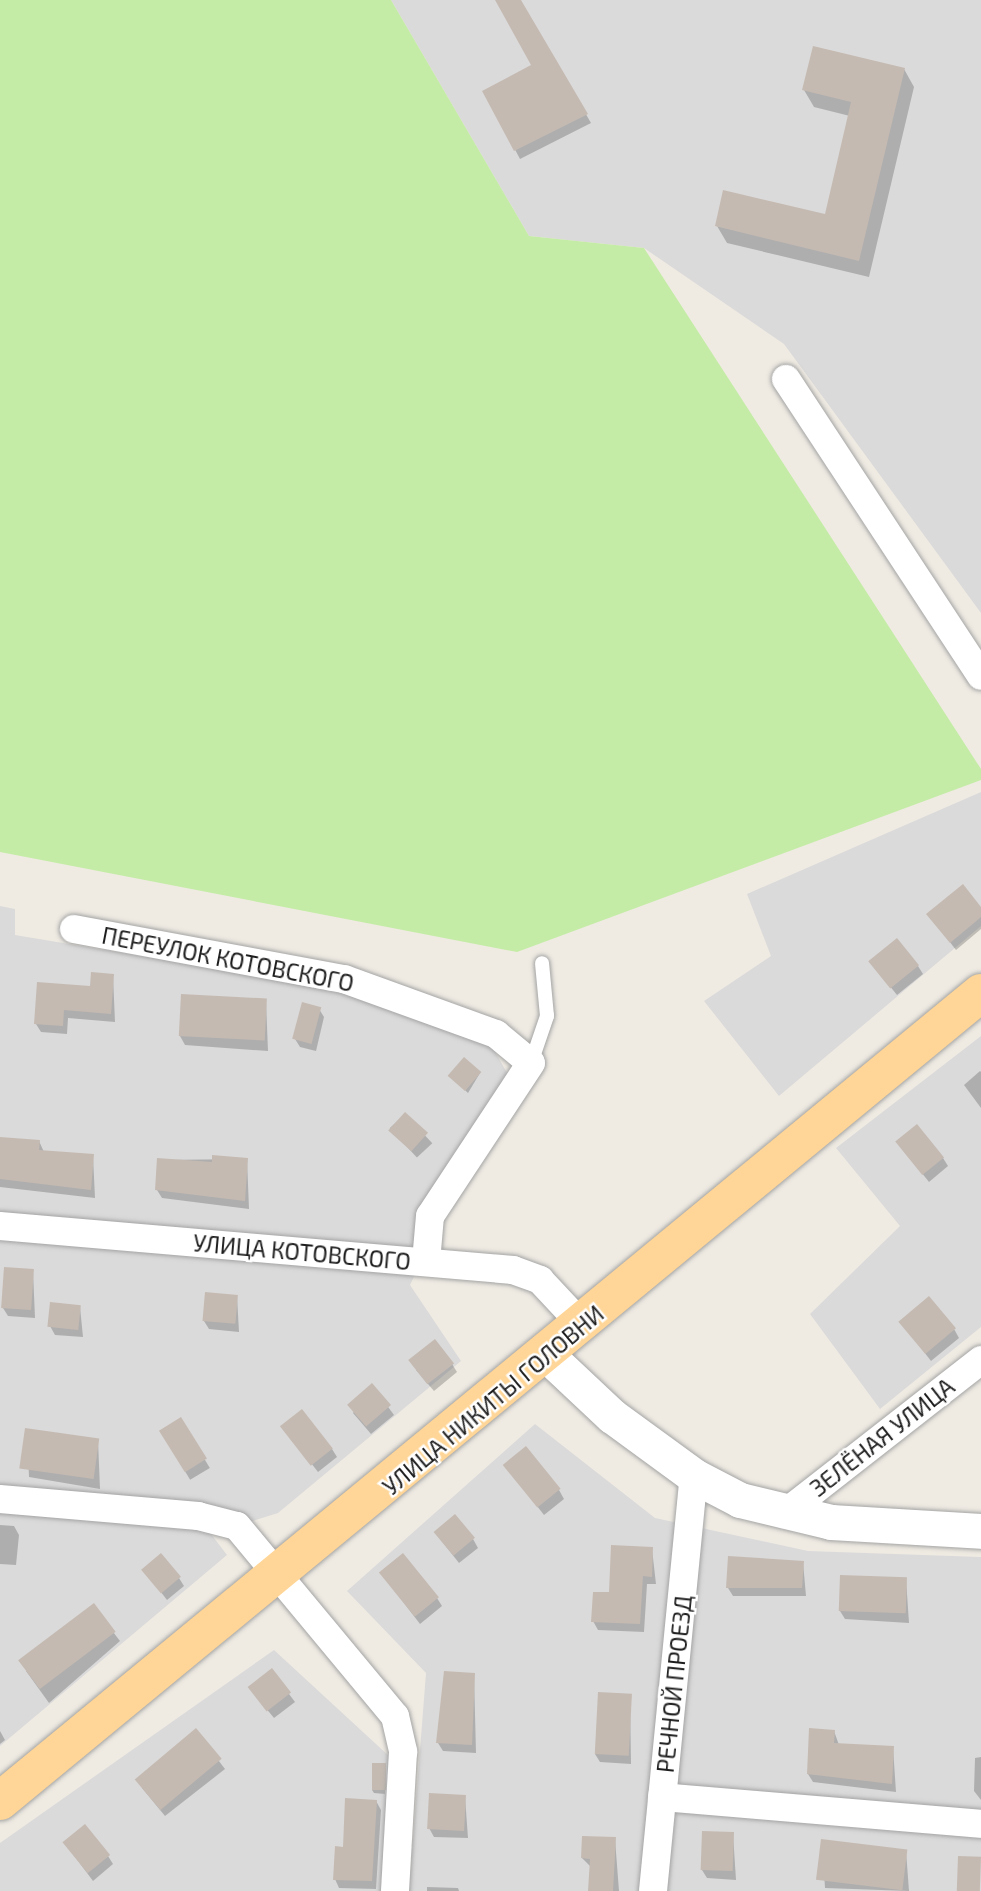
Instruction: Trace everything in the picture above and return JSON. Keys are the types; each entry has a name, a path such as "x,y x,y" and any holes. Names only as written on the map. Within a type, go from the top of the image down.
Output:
{"main road":[{"name":"УЛИЦА НИКИТЫ ГОЛОВНИ","path":"0,1801 548,1356 981,993"}],"street":[{"path":"786,379 981,676"},
{"name":"ПЕРЕУЛОК КОТОВСКОГО","path":"74,929 344,979 496,1034 531,1063"},
{"path":"426,1262 430,1216 531,1063"},
{"name":"УЛИЦА КОТОВСКОГО","path":"0,1226 513,1270 540,1280 583,1326"},
{"path":"548,1356 612,1416 694,1476 784,1514 981,1531"},
{"name":"ЗЕЛЁНАЯ УЛИЦА","path":"784,1514 981,1360"},
{"name":"РЕЧНОЙ ПРОЕЗД","path":"653,1891 694,1476"},
{"path":"0,1499 198,1516 237,1526 395,1716 403,1752 395,1891"},
{"path":"662,1797 981,1824"}],"lane":[{"path":"531,1063 547,1016 542,963"}],"shaded area":[{"path":"391,0 981,0 981,613 784,344 644,248 529,236"},
{"path":"981,792 981,926 779,1096 704,1001 771,956 747,894"},
{"path":"0,906 15,909 15,935 345,990 490,1043 510,1078 410,1285 461,1361 278,1513 211,1534 227,1555 0,1746"},
{"path":"981,1036 981,1327 880,1409 810,1314 900,1226 836,1148"},
{"path":"535,1424 655,1518 808,1551 981,1557 981,1891 409,1891 426,1673 347,1591"},
{"path":"274,1650 389,1756 381,1891 0,1891 0,1843"}],"green space":[{"path":"0,0 391,0 529,236 644,248 981,769 981,780 517,952 0,852"}],"building":[{"path":"495,0 521,0 588,114 514,151 482,91 531,65"},
{"path":"813,46 905,68 859,261 715,226 723,190 825,214 851,102 802,90"},
{"path":"963,884 981,907 981,917 950,943 926,914"},
{"path":"897,938 919,965 890,988 868,961"},
{"path":"91,972 114,974 111,1014 64,1010 63,1026 34,1024 37,982 90,986"},
{"path":"181,994 267,999 265,1040 179,1036"},
{"path":"302,1002 321,1007 311,1044 292,1039"},
{"path":"464,1057 481,1072 465,1091 448,1076"},
{"path":"405,1112 428,1133 411,1151 388,1131"},
{"path":"917,1124 944,1157 922,1175 895,1142"},
{"path":"0,1137 40,1140 39,1150 94,1154 91,1190 0,1179"},
{"path":"212,1155 248,1158 245,1201 155,1190 157,1158 212,1162"},
{"path":"4,1267 34,1269 31,1310 1,1308"},
{"path":"205,1292 238,1295 235,1324 202,1321"},
{"path":"929,1296 956,1328 925,1354 898,1322"},
{"path":"50,1302 81,1305 78,1330 47,1327"},
{"path":"435,1339 454,1363 427,1384 408,1360"},
{"path":"372,1383 391,1405 366,1427 347,1405"},
{"path":"302,1409 333,1448 311,1466 280,1426"},
{"path":"181,1417 207,1459 185,1472 159,1431"},
{"path":"25,1428 99,1438 94,1479 19,1469"},
{"path":"526,1446 561,1489 537,1508 503,1465"},
{"path":"455,1514 475,1538 453,1556 434,1532"},
{"path":"611,1545 653,1547 652,1577 643,1576 640,1624 591,1622 593,1592 609,1592"},
{"path":"161,1553 181,1577 161,1593 141,1570"},
{"path":"403,1553 439,1597 415,1617 379,1573"},
{"path":"728,1556 804,1561 802,1588 726,1588"},
{"path":"840,1575 907,1577 906,1613 839,1611"},
{"path":"94,1603 116,1632 40,1689 18,1660"},
{"path":"272,1668 291,1692 267,1712 248,1687"},
{"path":"444,1671 475,1673 472,1745 436,1743"},
{"path":"598,1692 632,1694 629,1756 595,1754"},
{"path":"196,1728 222,1759 160,1810 135,1779"},
{"path":"809,1728 835,1730 834,1743 894,1746 892,1784 807,1774"},
{"path":"372,1763 386,1763 386,1790 372,1790"},
{"path":"429,1793 466,1795 464,1831 427,1829"},
{"path":"345,1798 377,1800 372,1881 333,1880 335,1846 343,1847"},
{"path":"85,1824 110,1855 88,1873 62,1842"},
{"path":"702,1831 734,1832 733,1871 701,1870"},
{"path":"582,1836 616,1837 613,1891 588,1891 590,1859 581,1858"},
{"path":"821,1839 907,1850 902,1890 816,1880"},
{"path":"958,1856 981,1857 980,1891 957,1891"}]}
